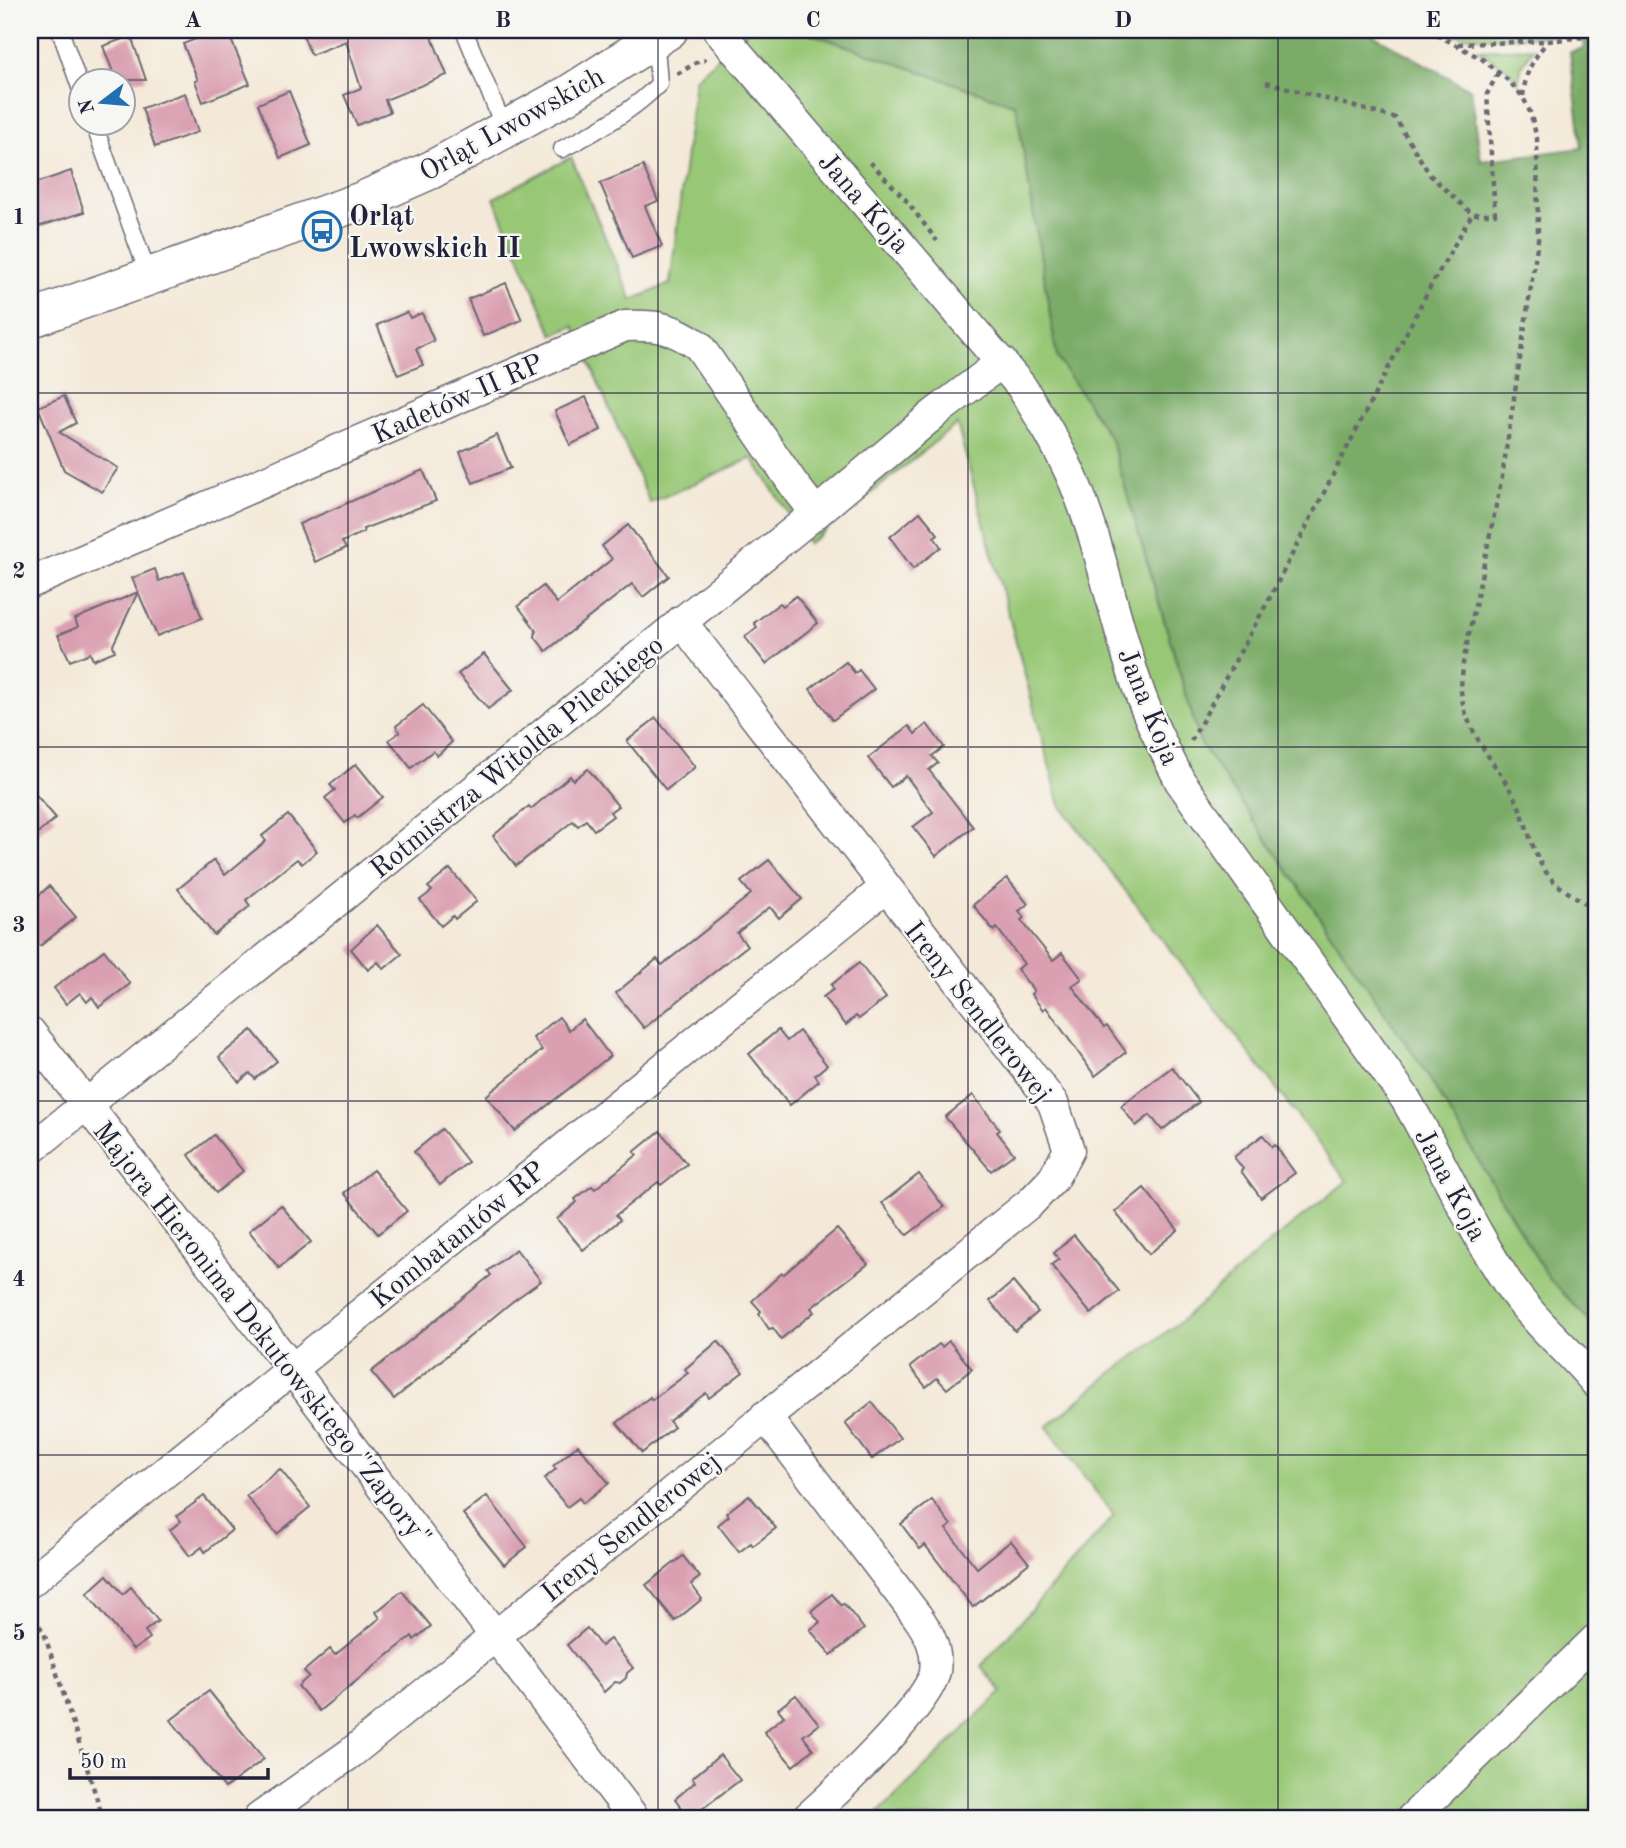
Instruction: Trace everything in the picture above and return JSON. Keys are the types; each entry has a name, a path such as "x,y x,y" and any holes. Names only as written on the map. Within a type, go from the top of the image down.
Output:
{"street":[{"name":"Jana Koja","path":"718,30 1002,362 1040,416 1075,485 1140,693 1160,742 1181,781 1405,1098 1504,1277 1528,1311 1596,1383"},
{"name":"Orląt Lwowskich","path":"30,319 361,201 431,170 567,95 660,36"},
{"name":"Kadetów II RP","path":"30,583 625,326 652,325 678,331 699,346 816,513"},
{"name":"Rotmistrza Witolda Pileckiego","path":"30,1150 816,513 934,414 1002,362"},
{"name":"Ireny Sendlerowej","path":"259,1818 351,1753 1031,1202 1053,1180 1069,1150 1053,1103 681,621"},
{"name":"Kombatantów RP","path":"30,1582 885,888"},
{"name":"Majora Hieronima Dekutowskiego \"Zapory\"","path":"30,1032 495,1635"},
{"path":"765,1416 917,1616 930,1636 936,1656 935,1675 926,1693 852,1777 807,1818"},
{"path":"495,1635 634,1818"},
{"path":"1412,1818 1596,1639"}],"lane":[{"path":"60,30 73,66"},
{"path":"464,30 505,130"},
{"path":"562,149 586,137 647,97 659,84 657,58 660,36"},
{"path":"98,136 149,276"}],"path":[{"path":"1428,30 1457,44 1499,71 1523,97 1537,138 1538,240 1502,477 1463,663 1461,691 1477,736 1519,807 1549,877 1596,913"},
{"path":"1457,44 1584,37"},
{"path":"1523,97 1526,73 1548,41"},
{"path":"659,84 701,60 709,61"},
{"path":"1266,82 1395,118 1430,175 1472,214 1495,214 1487,94 1499,71"},
{"path":"861,155 880,170 906,200 943,251"},
{"path":"1184,735 1189,745 1266,605 1428,291 1472,214"},
{"path":"30,1607 45,1636 103,1818"}],"green space":[{"path":"748,30 801,30 1016,105 1057,357 1111,439 1200,742 1427,1074 1549,1279 1596,1327 1596,1818 873,1818 1002,1692 981,1666 1114,1516 1047,1427 1110,1374 1180,1322 1260,1251 1347,1181 1060,805 957,424 808,544 752,458 650,503 574,326 553,335 494,198 571,157 632,300 670,284 695,79"},
{"path":"801,30 1364,30 1471,90 1481,161 1582,148 1570,52 1584,48 1585,30 1596,30 1596,1327 1549,1279 1427,1074 1200,742 1111,439 1057,357 1016,105"},
{"path":"1440,30 1585,30 1585,33 1488,38 1469,37"},
{"path":"1534,48 1522,65 1518,83 1507,69 1478,50"}],"building":[{"path":"204,30 227,30 250,84 203,102 195,81 198,80 183,44 206,35"},
{"path":"301,30 429,30 447,75 385,100 390,112 357,125 344,95 361,88 346,41 311,55"},
{"path":"131,36 146,80 136,80 136,66 111,66 103,46"},
{"path":"289,91 311,145 280,158 258,104"},
{"path":"185,93 198,132 155,147 142,108"},
{"path":"643,166 658,201 645,206 662,246 632,258 600,183"},
{"path":"71,171 84,212 38,227 30,201 30,185"},
{"path":"506,283 522,320 483,336 468,299"},
{"path":"407,312 410,318 422,313 434,341 416,349 423,365 398,375 377,325"},
{"path":"64,396 76,423 59,432 118,468 102,492 64,470 38,407"},
{"path":"586,397 601,430 570,445 555,411"},
{"path":"497,435 511,468 473,483 460,452"},
{"path":"423,470 436,501 363,529 364,532 342,542 346,548 315,562 299,524"},
{"path":"920,512 938,534 934,537 941,547 913,569 890,537"},
{"path":"628,525 669,576 643,597 632,584 546,651 535,637 536,630 518,606 543,586 557,603 612,559 602,546"},
{"path":"155,569 159,581 184,572 202,618 157,636 132,578"},
{"path":"138,592 113,645 115,651 93,660 90,653 70,661 58,635 78,627 75,619"},
{"path":"796,596 818,623 766,664 745,637 757,627 754,623 780,603 783,606"},
{"path":"484,654 513,690 488,709 458,674"},
{"path":"846,662 855,673 859,670 874,689 833,720 810,689"},
{"path":"423,705 452,742 437,756 433,751 411,768 389,740 400,732 396,726"},
{"path":"656,718 695,767 666,790 627,741"},
{"path":"927,724 944,747 932,756 938,763 929,770 973,827 936,856 913,827 933,812 906,776 891,787 868,758 909,726 915,734"},
{"path":"356,764 383,797 357,818 355,815 345,823 325,798 335,790 330,785"},
{"path":"588,769 618,806 610,812 613,816 594,830 586,820 578,826 573,821 516,866 493,836 570,776 573,780"},
{"path":"30,788 56,818 30,840"},
{"path":"288,815 317,851 302,864 297,859 246,900 250,906 214,935 178,889 214,860 225,875 266,841 262,836"},
{"path":"769,860 802,899 779,918 770,907 737,933 747,946 644,1028 616,993 657,959 662,965 751,894 741,882"},
{"path":"450,869 477,901 455,919 453,916 441,926 420,900 432,891 428,887"},
{"path":"1007,878 1028,904 1019,911 1024,918 1021,920 1053,960 1062,953 1082,979 1072,986 1126,1052 1095,1076 1046,1007 1043,1010 1031,994 1034,991 1017,969 1024,964 997,928 994,931 973,905"},
{"path":"49,886 76,917 40,946 30,933 30,904"},
{"path":"377,925 402,954 384,969 378,962 368,970 351,949"},
{"path":"104,950 130,984 99,1007 92,997 87,1002 80,993 66,1004 54,988"},
{"path":"859,963 886,998 859,1019 856,1016 846,1025 823,997 834,989 831,985"},
{"path":"559,1017 569,1030 582,1019 610,1056 515,1131 486,1096 542,1050 533,1038"},
{"path":"252,1030 277,1061 255,1079 250,1073 239,1082 219,1057"},
{"path":"778,1030 787,1041 799,1031 827,1065 815,1075 819,1081 790,1105 749,1054"},
{"path":"1172,1067 1199,1102 1162,1130 1150,1115 1136,1126 1121,1106"},
{"path":"973,1095 1000,1130 997,1132 1014,1154 991,1171 945,1117"},
{"path":"442,1129 468,1162 440,1185 414,1152"},
{"path":"660,1131 687,1164 661,1185 658,1182 616,1215 620,1220 583,1250 557,1219 577,1202 575,1199 592,1186 595,1189 637,1155 634,1152"},
{"path":"214,1135 243,1171 216,1193 189,1155"},
{"path":"1263,1135 1272,1147 1275,1145 1295,1173 1261,1198 1234,1157"},
{"path":"373,1170 407,1211 378,1234 344,1193"},
{"path":"919,1174 944,1207 907,1235 882,1203"},
{"path":"1144,1188 1178,1230 1149,1254 1115,1212"},
{"path":"281,1205 311,1242 279,1268 249,1231"},
{"path":"837,1229 868,1264 811,1308 814,1312 781,1339 773,1328 769,1329 759,1314 761,1311 752,1301"},
{"path":"1074,1235 1119,1291 1091,1314 1051,1265 1059,1259 1054,1253"},
{"path":"516,1249 541,1281 394,1399 371,1372 491,1275 488,1271"},
{"path":"1013,1282 1038,1312 1015,1331 990,1301"},
{"path":"718,1341 743,1372 709,1398 706,1393 669,1421 674,1427 642,1453 617,1423 650,1397 652,1400 688,1373 685,1369"},
{"path":"949,1341 972,1369 947,1389 937,1378 926,1387 910,1367 939,1344 942,1347"},
{"path":"872,1402 900,1438 872,1459 845,1423"},
{"path":"578,1445 609,1483 583,1503 579,1498 567,1507 544,1479 556,1469 553,1466"},
{"path":"280,1469 310,1507 277,1534 246,1496"},
{"path":"749,1495 776,1528 753,1546 751,1543 739,1552 718,1525 729,1516 726,1513"},
{"path":"204,1496 232,1530 205,1552 202,1547 190,1556 170,1530 181,1521 177,1516"},
{"path":"487,1496 527,1547 504,1565 463,1514"},
{"path":"932,1500 951,1525 946,1529 977,1568 1011,1541 1029,1563 973,1607 925,1545 920,1549 901,1524"},
{"path":"683,1556 700,1577 691,1584 702,1599 675,1621 646,1585"},
{"path":"107,1575 123,1594 131,1587 158,1621 145,1631 150,1638 133,1650 87,1593"},
{"path":"402,1591 431,1626 414,1640 412,1636 319,1711 298,1686 309,1676 304,1671 330,1649 335,1655 380,1618 376,1612"},
{"path":"832,1594 841,1605 844,1604 864,1629 831,1655 810,1630 820,1622 811,1611"},
{"path":"587,1628 601,1646 610,1639 633,1668 620,1683 615,1682 604,1692 567,1645"},
{"path":"209,1691 264,1759 225,1788 171,1720"},
{"path":"796,1695 819,1724 803,1736 813,1749 793,1766 764,1732 784,1716 778,1709"},
{"path":"720,1755 740,1780 690,1818 675,1799 695,1782 692,1778"}],"place":[{"name":"Orląt Lwowskich II","path":"322,231"}]}
